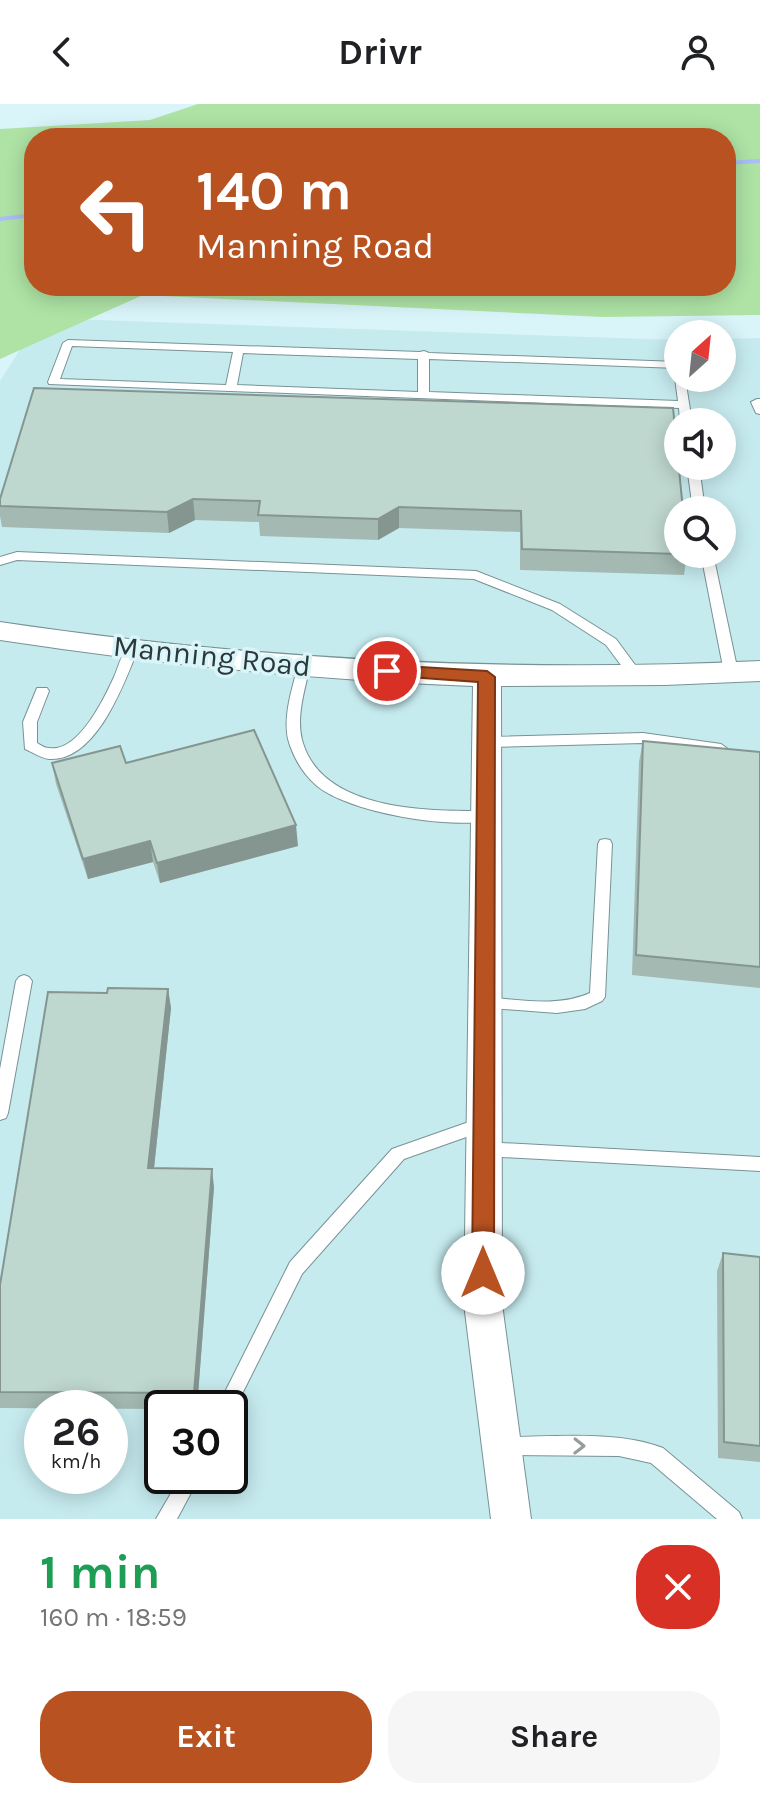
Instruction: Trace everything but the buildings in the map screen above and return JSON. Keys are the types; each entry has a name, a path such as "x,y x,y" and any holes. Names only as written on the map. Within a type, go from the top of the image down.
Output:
{"street":[{"name":"Manning Road","path":"0,631 132,649 304,666 487,677 637,677 760,671"},
{"path":"487,677 483,1304 511,1519"}],"lane":[{"path":"664,364 68,343 53,382 684,405"},
{"path":"231,388 239,348"},
{"path":"423,395 424,354"},
{"path":"682,392 684,408"},
{"path":"760,402 757,402 760,411"},
{"path":"0,561 17,556 476,575 556,607 611,642 637,677"},
{"path":"710,568 731,672"},
{"path":"42,691 30,722 30,746 43,755 66,753 95,725 114,692 132,649"},
{"path":"304,666 296,703 294,737 301,759 321,781 350,798 385,810 430,817 485,816"},
{"path":"486,742 643,738 736,751"},
{"path":"483,1003 558,1006 581,1004 597,997 605,844"},
{"path":"0,1113 24,981"},
{"path":"235,1390 296,1268 398,1154 483,1136 760,1164"},
{"path":"501,1446 619,1447 656,1455 732,1519"},
{"path":"166,1519 181,1494"}],"shaded area":[{"path":"40,318 664,340 664,392 736,392 736,339 760,338 760,1519 0,1519 0,381"}],"green space":[{"path":"198,104 760,104 760,315 603,317 164,296 736,296 736,128 24,128 24,296 141,296 0,359 0,129 150,120"}],"waterway":[{"path":"736,162 760,161"},
{"path":"0,219 24,216"}],"route":[{"path":"387,671 487,677 483,1273"}]}
